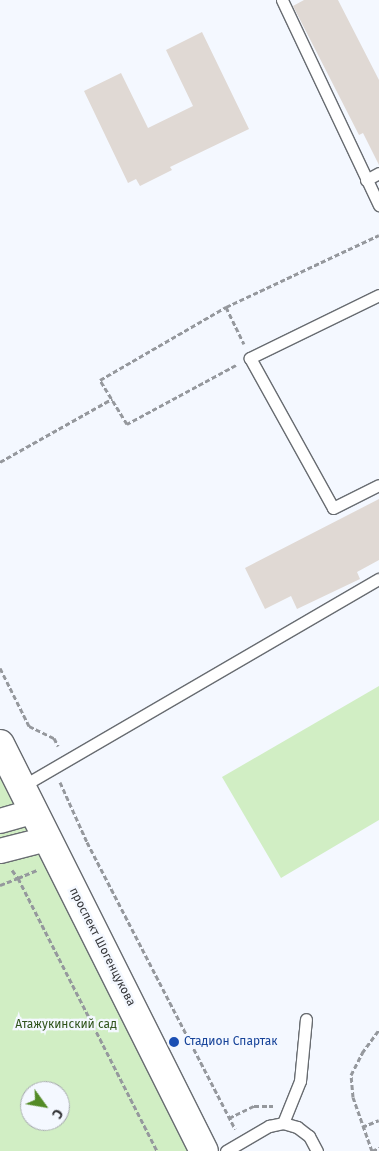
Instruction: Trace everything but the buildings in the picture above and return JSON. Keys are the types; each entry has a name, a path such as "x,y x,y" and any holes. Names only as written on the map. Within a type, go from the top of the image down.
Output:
{"street":[{"name":"проспект Шогенцукова","path":"0,744 204,1151"},
{"path":"0,821 34,811"},
{"path":"4,858 47,838"}],"lane":[{"path":"282,0 379,205"},
{"path":"366,180 379,173"},
{"path":"379,295 250,358 333,508 379,485"},
{"path":"22,787 379,580"},
{"path":"283,1124 300,1081 306,1019"},
{"path":"226,1151 269,1126 283,1124 297,1127 309,1136 317,1151"}],"path":[{"path":"226,307 250,358 127,424 100,380 226,307 379,234"},
{"path":"0,462 112,399"},
{"path":"0,668 18,704"},
{"path":"79,824 242,1143"},
{"path":"78,845 87,842"},
{"path":"4,858 18,878 158,1151"},
{"path":"0,885 37,870"},
{"path":"379,1030 362,1053 351,1075 353,1097 362,1128 372,1151 379,1148"},
{"path":"362,1128 379,1120"}],"green space":[{"path":"379,686 379,820 281,878 222,777"},
{"name":"Атажукинский сад","path":"0,744 204,1151 0,1151"}],"place":[{"name":"Стадион Спартак","path":"174,1042"}]}
